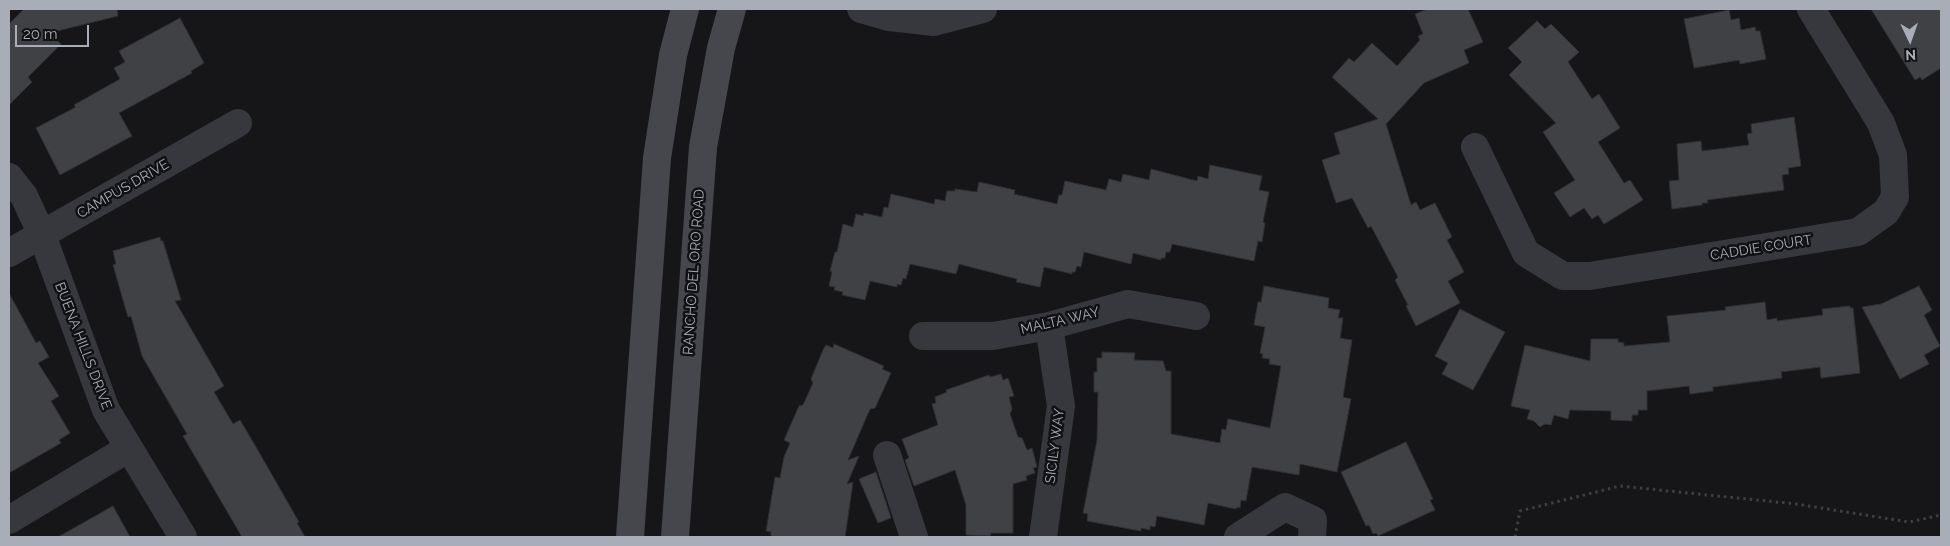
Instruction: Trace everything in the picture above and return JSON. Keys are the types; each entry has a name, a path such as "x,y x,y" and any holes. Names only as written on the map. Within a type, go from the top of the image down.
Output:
{"main road":[{"path":"630,537 657,158 673,55 685,9"},
{"name":"RANCHO DEL ORO ROAD","path":"675,537 704,147 721,48 732,9"}],"street":[{"path":"861,9 889,17 934,22 983,9"},
{"name":"CADDIE COURT","path":"1476,147 1526,253 1563,276 1590,276 1858,232 1886,212 1895,197 1893,155 1881,123 1811,9"},
{"name":"CAMPUS DRIVE","path":"9,253 238,124"},
{"name":"BUENA HILLS DRIVE","path":"9,177 24,196 42,235 106,410 183,537"},
{"name":"MALTA WAY","path":"923,336 993,336 1049,326 1128,304 1196,316"},
{"name":"SICILY WAY","path":"1043,537 1061,406 1049,326"},
{"path":"9,520 129,448"},
{"path":"887,455 914,537"},
{"path":"1238,537 1285,507 1313,520 1312,537"}],"path":[{"path":"1515,537 1520,511 1620,486 1796,504 1909,522 1941,515"}],"building":[{"path":"24,9 117,9 118,16 49,33 61,44 28,77 32,82 9,105 9,24"},
{"path":"1428,9 1468,9 1483,42 1464,50 1469,63 1424,83 1386,124 1411,205 1416,202 1420,210 1435,203 1452,237 1447,240 1464,272 1448,281 1460,303 1416,326 1395,280 1398,277 1371,226 1368,228 1352,198 1336,203 1322,160 1340,154 1334,133 1378,119 1332,77 1349,58 1354,62 1372,43 1397,66 1420,40 1418,36 1423,34 1415,14"},
{"path":"1871,9 1941,9 1941,68 1922,80 1920,77 1915,80"},
{"path":"1729,10 1731,20 1739,18 1741,30 1755,27 1756,31 1760,31 1766,59 1740,64 1739,60 1694,68 1684,19"},
{"path":"180,18 204,63 191,71 192,73 119,113 132,136 60,175 36,128 76,107 74,105 120,79 114,68 125,62 119,51"},
{"path":"1537,21 1545,29 1551,24 1579,52 1568,62 1592,99 1599,94 1620,128 1598,142 1624,183 1630,180 1643,200 1604,224 1598,215 1592,219 1584,208 1570,217 1554,193 1575,180 1543,132 1556,123 1509,75 1522,62 1508,48"},
{"path":"1794,117 1801,166 1788,168 1789,174 1782,175 1784,190 1707,200 1708,203 1702,203 1702,205 1672,209 1669,181 1679,180 1677,144 1701,141 1702,151 1749,145 1747,134 1752,133 1751,124"},
{"path":"1210,165 1262,176 1259,190 1269,192 1263,222 1265,223 1262,242 1258,241 1254,261 1172,244 1170,252 1166,252 1165,258 1161,258 1161,260 1133,253 1131,264 1084,252 1081,267 1077,266 1072,274 1044,267 1040,287 1016,282 1017,279 959,264 956,274 910,264 906,279 903,278 901,285 897,284 897,287 870,281 865,300 842,295 843,292 834,290 835,287 829,286 832,272 830,271 835,252 837,252 843,224 853,227 856,214 863,216 864,213 882,217 884,207 888,208 891,194 934,204 935,199 945,201 947,191 955,191 955,189 977,192 979,182 1015,190 1014,194 1057,204 1059,195 1062,195 1065,181 1106,190 1109,179 1121,182 1123,174 1149,180 1151,169 1197,181 1198,176 1208,179"},
{"path":"160,237 161,241 163,241 181,300 175,301 224,386 214,392 233,424 240,420 299,522 297,523 305,537 242,537 183,436 187,434 142,356 131,316 128,317 113,265 116,264 113,251"},
{"path":"1264,286 1329,298 1328,308 1340,310 1338,318 1343,318 1340,338 1352,340 1343,397 1351,399 1337,472 1300,464 1299,475 1252,467 1246,501 1241,500 1240,508 1237,507 1236,509 1208,503 1204,525 1157,516 1155,527 1150,526 1150,530 1141,528 1141,531 1087,521 1088,514 1083,513 1097,440 1098,392 1094,392 1094,372 1097,372 1097,358 1102,358 1102,352 1135,353 1134,360 1163,361 1166,371 1171,371 1171,434 1220,443 1222,429 1226,430 1228,419 1270,428 1281,366 1269,364 1270,359 1262,358 1263,354 1260,353 1265,327 1254,325 1258,302 1261,302"},
{"path":"1919,286 1932,310 1924,315 1940,346 1924,355 1929,364 1900,379 1862,307 1881,304"},
{"path":"9,293 36,343 40,341 49,357 38,363 59,396 51,401 70,433 59,440 61,443 9,473"},
{"path":"1765,302 1767,320 1777,318 1777,321 1823,315 1822,309 1850,306 1850,308 1853,308 1860,373 1821,378 1820,367 1781,372 1782,378 1713,387 1713,391 1690,394 1689,386 1647,391 1647,410 1638,410 1638,415 1632,415 1632,421 1611,420 1611,411 1570,410 1568,419 1554,415 1551,425 1545,424 1540,427 1534,421 1527,419 1530,410 1511,406 1525,345 1590,361 1591,339 1618,339 1618,342 1624,343 1624,346 1670,342 1667,316 1726,310 1725,307"},
{"path":"1460,309 1505,332 1473,390 1442,374 1448,363 1435,356"},
{"path":"834,344 884,366 882,369 891,373 875,408 870,409 848,460 859,456 847,484 853,482 845,537 771,537 771,532 766,531 775,477 780,478 784,457 790,443 784,440 799,406 803,405 813,383 811,379 823,350 826,345 833,348"},
{"path":"1001,374 1003,380 1008,378 1014,396 1009,397 1012,409 1010,414 1018,437 1022,438 1027,450 1032,448 1037,467 1033,468 1035,473 1026,476 1027,480 1013,484 1013,533 991,533 990,536 966,535 966,505 955,470 914,486 905,460 909,458 902,439 938,425 932,404 936,403 935,397 947,392 946,390 989,375 990,377"},
{"path":"1406,442 1433,499 1430,500 1435,510 1378,536 1376,533 1373,534 1369,525 1366,526 1341,472"},
{"path":"876,472 891,518 878,523 859,479"},
{"path":"113,506 130,537 58,537"}]}
